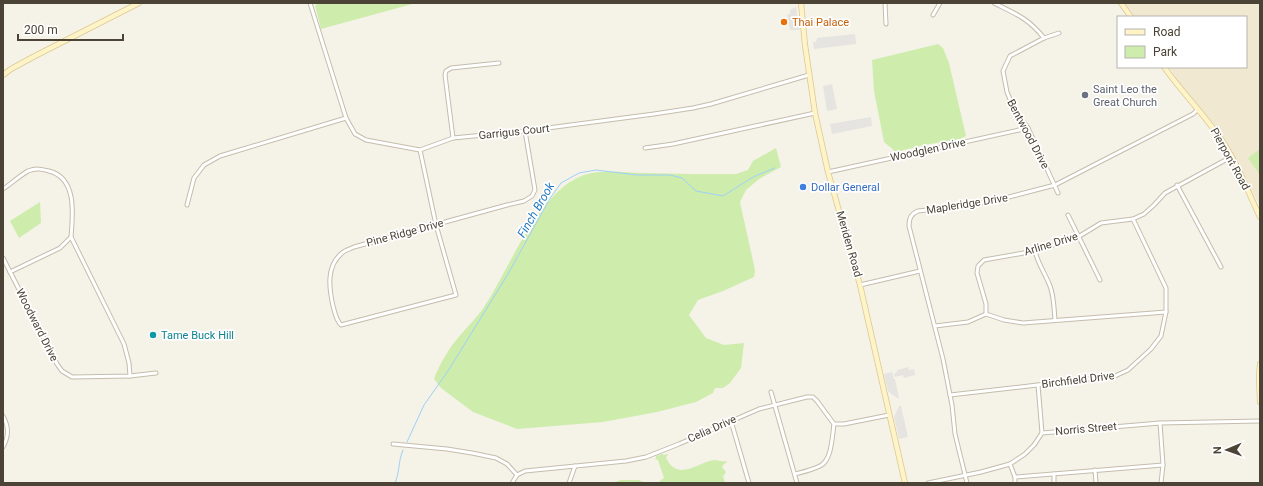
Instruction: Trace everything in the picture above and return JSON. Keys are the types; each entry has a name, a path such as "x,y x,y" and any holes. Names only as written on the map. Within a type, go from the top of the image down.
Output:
{"main road":[{"path":"3,75 33,57 139,3"},
{"name":"Meriden Road","path":"801,3 805,45 815,113 828,172 860,285 904,483"},
{"path":"1122,3 1130,16"},
{"name":"Pierpont Road","path":"1165,68 1219,136 1231,157 1260,217"},
{"path":"1260,364 1260,402"}],"street":[{"path":"310,3 346,118 355,134 366,140 420,150 436,224"},
{"path":"884,3 886,24"},
{"path":"933,15 940,3"},
{"path":"994,3 1022,16 1034,26 1044,38"},
{"name":"Bentwood Drive","path":"1058,194 1028,128 1014,109 1007,92 1003,71 1010,56 1044,38 1059,33"},
{"path":"453,138 445,75 446,71 451,68 499,63"},
{"name":"Garrigus Court","path":"420,150 453,138 525,131 693,108 810,75"},
{"name":"Mapleridge Drive","path":"967,483 955,434 950,395 935,326 909,226 910,218 915,212 971,205 1055,186 1193,114 1198,109"},
{"path":"645,148 673,144 815,113"},
{"path":"187,205 194,178 204,165 220,156 346,118"},
{"name":"Woodglen Drive","path":"828,172 1028,128"},
{"name":"Pine Ridge Drive","path":"436,224 456,295 346,325 341,325 337,322 330,292 330,274 336,260 342,253 354,247 436,224 524,201 532,196 535,190 525,131"},
{"name":"Arline Drive","path":"986,314 986,304 978,273 978,266 984,260 1035,251 1078,237 1101,223 1133,219 1144,214 1165,193 1231,157"},
{"path":"3,189 28,171 38,168 56,173 66,181 72,197 71,237 124,344 129,363 130,376"},
{"path":"1177,186 1221,267"},
{"path":"1068,215 1100,280"},
{"name":"Birchfield Drive","path":"950,395 1115,376 1128,370 1151,349 1161,336 1166,312 1166,288 1133,219"},
{"path":"10,272 60,248 71,237"},
{"path":"1035,251 1037,262 1045,273 1051,288 1055,320"},
{"name":"Woodward Drive","path":"3,258 62,371 72,377 83,378 130,376 156,373"},
{"path":"860,285 920,271"},
{"path":"935,326 968,322 986,314 1004,320 1023,323 1166,312"},
{"path":"1038,385 1042,433"},
{"path":"770,392 797,483"},
{"name":"Celia Drive","path":"517,474 626,461 646,457 759,409 774,404 807,397 812,397 817,401 834,424"},
{"path":"795,474 824,464 828,458 834,424 844,424 889,414"},
{"path":"3,416 8,424 8,438 3,447"},
{"path":"731,421 749,483"},
{"name":"Norris Street","path":"928,483 981,472 1010,464 1025,454 1034,445 1042,433 1160,423 1260,421"},
{"path":"1160,423 1163,465 1161,483"},
{"path":"393,444 447,449 496,458 507,464 517,474 512,483"},
{"path":"1010,464 1015,477 1015,483"},
{"path":"1015,477 1163,465"},
{"path":"569,483 576,466"},
{"path":"1095,470 1096,483"},
{"path":"1054,474 1054,483"}],"shaded area":[{"path":"1125,3 1260,3 1260,205 1214,124 1181,85 1170,68 1247,68 1247,16 1134,16"},
{"path":"796,7 798,20 796,20 798,21 800,30 790,30 787,14 790,14 790,10"},
{"path":"855,34 856,44 814,49 813,42 816,42 817,38"},
{"path":"832,84 837,109 827,111 823,86"},
{"path":"871,117 872,126 832,134 830,124"},
{"path":"908,367 909,370 914,369 915,375 904,378 903,375 895,377 894,374 897,370"},
{"path":"892,372 899,398 888,391 884,374"},
{"path":"899,406 901,406 908,437 899,439 894,417"}],"green space":[{"path":"321,3 416,3 321,29 315,5"},
{"path":"938,44 943,48 949,63 966,136 960,139 924,145 896,152 884,142 874,91 872,60"},
{"path":"776,148 781,167 759,179 746,190 740,202 755,270 754,277 698,300 689,315 706,338 724,345 744,343 741,368 730,383 723,388 715,388 713,393 696,402 657,412 603,422 517,429 473,412 441,388 434,379 441,364 458,337 482,310 536,218 549,201 563,187 587,174 604,172 736,174 748,170 753,161"},
{"path":"1260,149 1260,175 1248,158"},
{"path":"40,202 41,223 19,238 10,221"},
{"path":"668,454 666,458 671,465 676,469 682,470 714,460 726,461 727,462 722,467 726,472 723,476 725,483 657,483 664,478 658,460 655,459 656,456"},
{"path":"621,480 639,480 645,483 611,483"}],"waterway":[{"name":"Finch Brook","path":"407,442 424,405 448,371 508,274 549,200 561,183 579,173 596,170 637,175 670,175 682,178 696,191 723,196 753,177 775,168"},
{"name":"Finch Brook","path":"395,483 403,450"}],"place":[{"name":"Thai Palace","path":"784,22"},
{"name":"Saint Leo the Great Church","path":"1085,95"},
{"name":"Dollar General","path":"803,187"},
{"name":"Tame Buck Hill","path":"153,335"}]}
